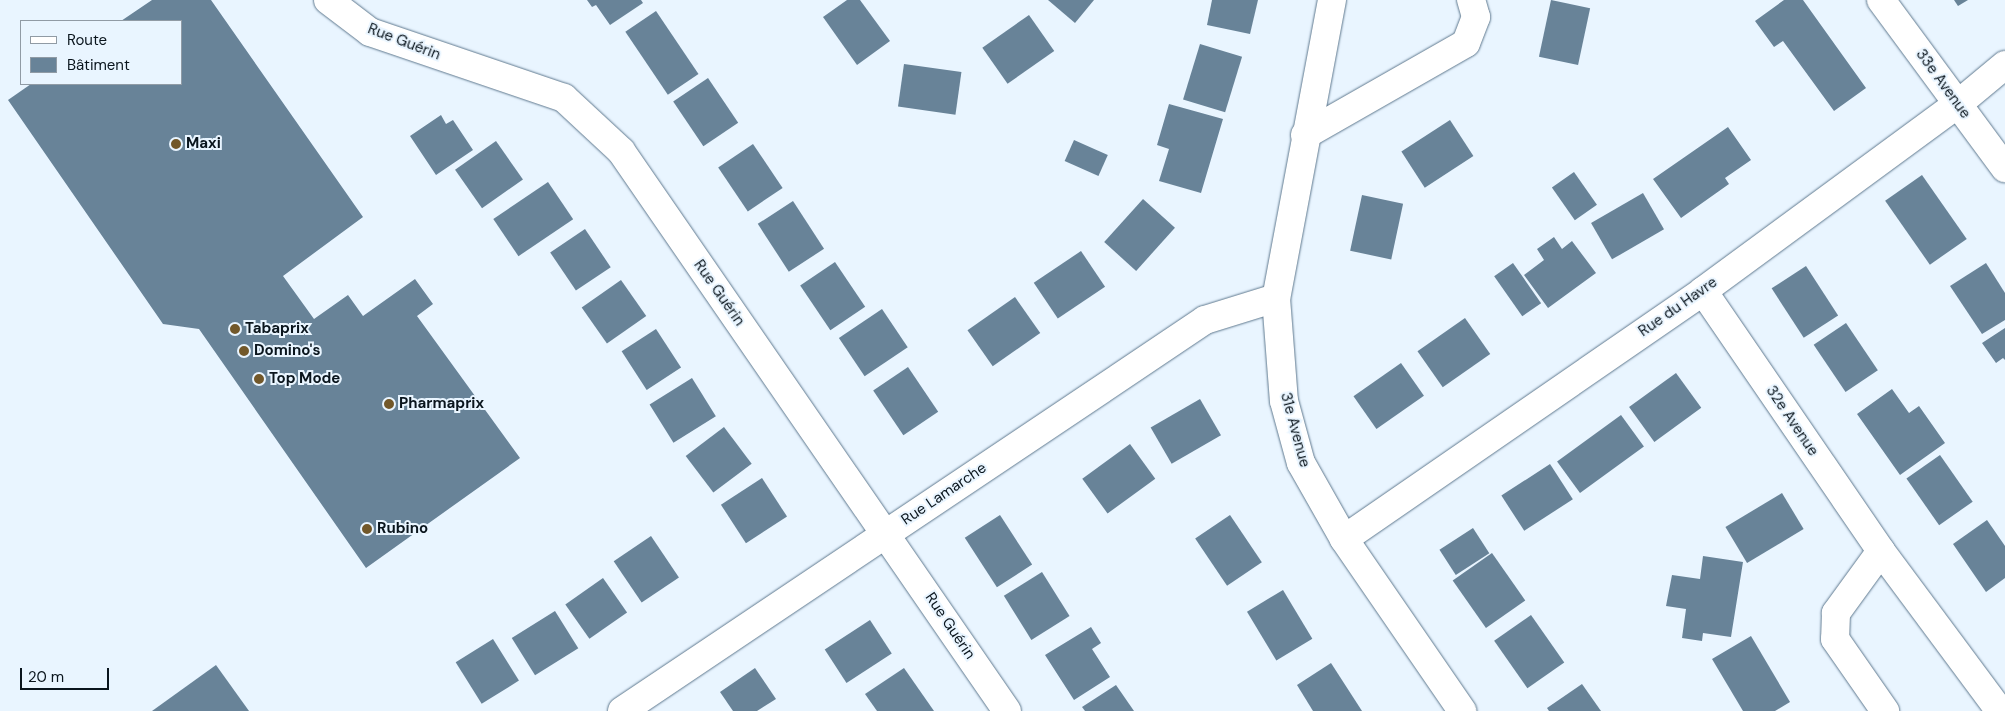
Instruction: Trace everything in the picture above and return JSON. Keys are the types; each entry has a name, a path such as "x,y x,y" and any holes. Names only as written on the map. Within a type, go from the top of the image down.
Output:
{"street":[{"name":"Rue Guérin","path":"328,0 370,32 564,98 621,151 887,533 1007,711"},
{"name":"31e Avenue","path":"1332,0 1305,135 1276,298 1284,401 1301,463 1344,539 1462,711"},
{"path":"1305,135 1466,43 1476,17 1471,0"},
{"name":"33e Avenue","path":"1881,0 2005,168"},
{"name":"Rue du Havre","path":"1344,539 1703,291 1958,104 2005,65"},
{"name":"32e Avenue","path":"1703,291 1881,551 2000,711"},
{"name":"Rue Lamarche","path":"622,711 1205,320 1276,298"},
{"path":"1881,551 1836,613 1835,639 1886,711"}],"building":[{"path":"152,0 211,0 363,217 283,276 314,319 348,295 363,316 415,279 433,304 417,316 520,458 366,568 199,329 163,324 8,100 30,85 182,85 182,20 122,20"},
{"path":"587,0 641,0 643,3 610,25 596,5 592,7"},
{"path":"847,0 860,0 890,41 857,65 823,17"},
{"path":"1048,0 1094,0 1075,23"},
{"path":"1212,0 1258,0 1250,34 1207,25"},
{"path":"1551,0 1590,8 1578,65 1539,57"},
{"path":"1784,0 1803,0 1866,88 1834,111 1783,41 1774,47 1755,21"},
{"path":"1954,0 1968,0 1958,6"},
{"path":"656,11 698,74 668,95 625,32"},
{"path":"1029,15 1054,51 1008,84 982,48"},
{"path":"1200,44 1242,57 1225,112 1183,99"},
{"path":"904,64 961,72 955,115 898,107"},
{"path":"708,78 738,123 703,146 673,101"},
{"path":"1169,104 1223,119 1201,193 1159,181 1169,149 1157,145"},
{"path":"441,115 446,124 453,120 473,150 436,175 410,136"},
{"path":"1450,120 1473,156 1425,188 1401,152"},
{"path":"1728,127 1751,160 1725,178 1729,184 1681,218 1653,179"},
{"path":"1074,140 1108,155 1098,176 1065,161"},
{"path":"496,141 523,180 482,208 455,170"},
{"path":"753,144 783,188 748,211 718,167"},
{"path":"1574,172 1597,205 1575,220 1552,187"},
{"path":"1922,175 1967,239 1930,265 1885,201"},
{"path":"548,182 573,219 518,256 493,219"},
{"path":"1643,193 1664,229 1612,259 1591,223"},
{"path":"1362,195 1403,204 1391,259 1350,251"},
{"path":"1143,199 1175,228 1136,271 1104,242"},
{"path":"793,201 824,249 789,272 758,224"},
{"path":"585,229 611,267 576,291 550,252"},
{"path":"1554,237 1562,249 1572,241 1596,273 1548,308 1524,275 1544,260 1537,249"},
{"path":"1081,251 1105,287 1058,319 1034,283"},
{"path":"835,262 865,307 830,330 800,285"},
{"path":"1513,263 1541,303 1522,316 1494,276"},
{"path":"1986,263 2005,293 2005,320 1982,334 1950,286"},
{"path":"1806,266 1838,315 1804,338 1772,288"},
{"path":"621,280 646,316 607,344 582,308"},
{"path":"1015,297 1040,333 993,366 967,330"},
{"path":"882,309 908,347 865,376 839,338"},
{"path":"1465,318 1490,354 1443,387 1417,351"},
{"path":"1846,323 1878,370 1846,392 1814,345"},
{"path":"2005,328 2005,360 2003,358 1996,363 1982,343"},
{"path":"656,329 681,368 647,390 622,351"},
{"path":"1401,363 1424,396 1376,429 1353,396"},
{"path":"908,367 938,412 903,435 873,390"},
{"path":"1676,373 1701,408 1654,442 1629,407"},
{"path":"692,378 716,416 673,443 650,404"},
{"path":"1892,389 1909,413 1919,406 1945,443 1900,475 1857,414"},
{"path":"1200,399 1221,435 1172,464 1151,428"},
{"path":"1621,415 1644,447 1580,493 1557,461"},
{"path":"724,427 752,464 713,493 686,456"},
{"path":"1130,444 1155,479 1108,513 1082,479"},
{"path":"1940,455 1973,502 1939,525 1906,479"},
{"path":"1550,464 1573,499 1524,531 1501,496"},
{"path":"762,478 787,517 746,543 721,505"},
{"path":"1782,493 1804,529 1747,563 1725,527"},
{"path":"1000,515 1032,564 997,587 965,538"},
{"path":"1230,515 1262,562 1227,586 1195,538"},
{"path":"1987,520 2005,546 2005,578 1986,592 1953,544"},
{"path":"1473,528 1489,553 1456,575 1439,550"},
{"path":"651,536 679,577 642,603 614,561"},
{"path":"1492,553 1525,601 1486,628 1453,581"},
{"path":"1703,556 1743,562 1731,637 1703,633 1702,641 1682,638 1686,609 1666,606 1672,575 1700,579"},
{"path":"1042,572 1070,616 1031,640 1004,596"},
{"path":"603,578 627,612 589,639 565,604"},
{"path":"1283,590 1312,639 1276,660 1247,612"},
{"path":"555,611 578,648 535,675 512,638"},
{"path":"1531,615 1564,663 1527,688 1494,641"},
{"path":"870,620 892,654 846,683 825,649"},
{"path":"1091,627 1101,643 1092,649 1110,677 1074,700 1045,655"},
{"path":"1751,636 1790,702 1775,711 1743,711 1712,659"},
{"path":"493,639 519,681 482,704 456,662"},
{"path":"1331,663 1362,711 1313,711 1297,685"},
{"path":"216,665 249,711 152,711"},
{"path":"755,668 776,699 757,711 733,711 720,692"},
{"path":"904,668 934,711 877,711 865,694"},
{"path":"1582,684 1601,711 1549,711 1547,708"},
{"path":"1116,685 1134,711 1085,711 1082,707"}],"place":[{"name":"Maxi","path":"176,144"},
{"name":"Tabaprix","path":"235,329"},
{"name":"Domino's","path":"244,351"},
{"name":"Top Mode","path":"259,379"},
{"name":"Pharmaprix","path":"389,404"},
{"name":"Rubino","path":"367,529"}]}
